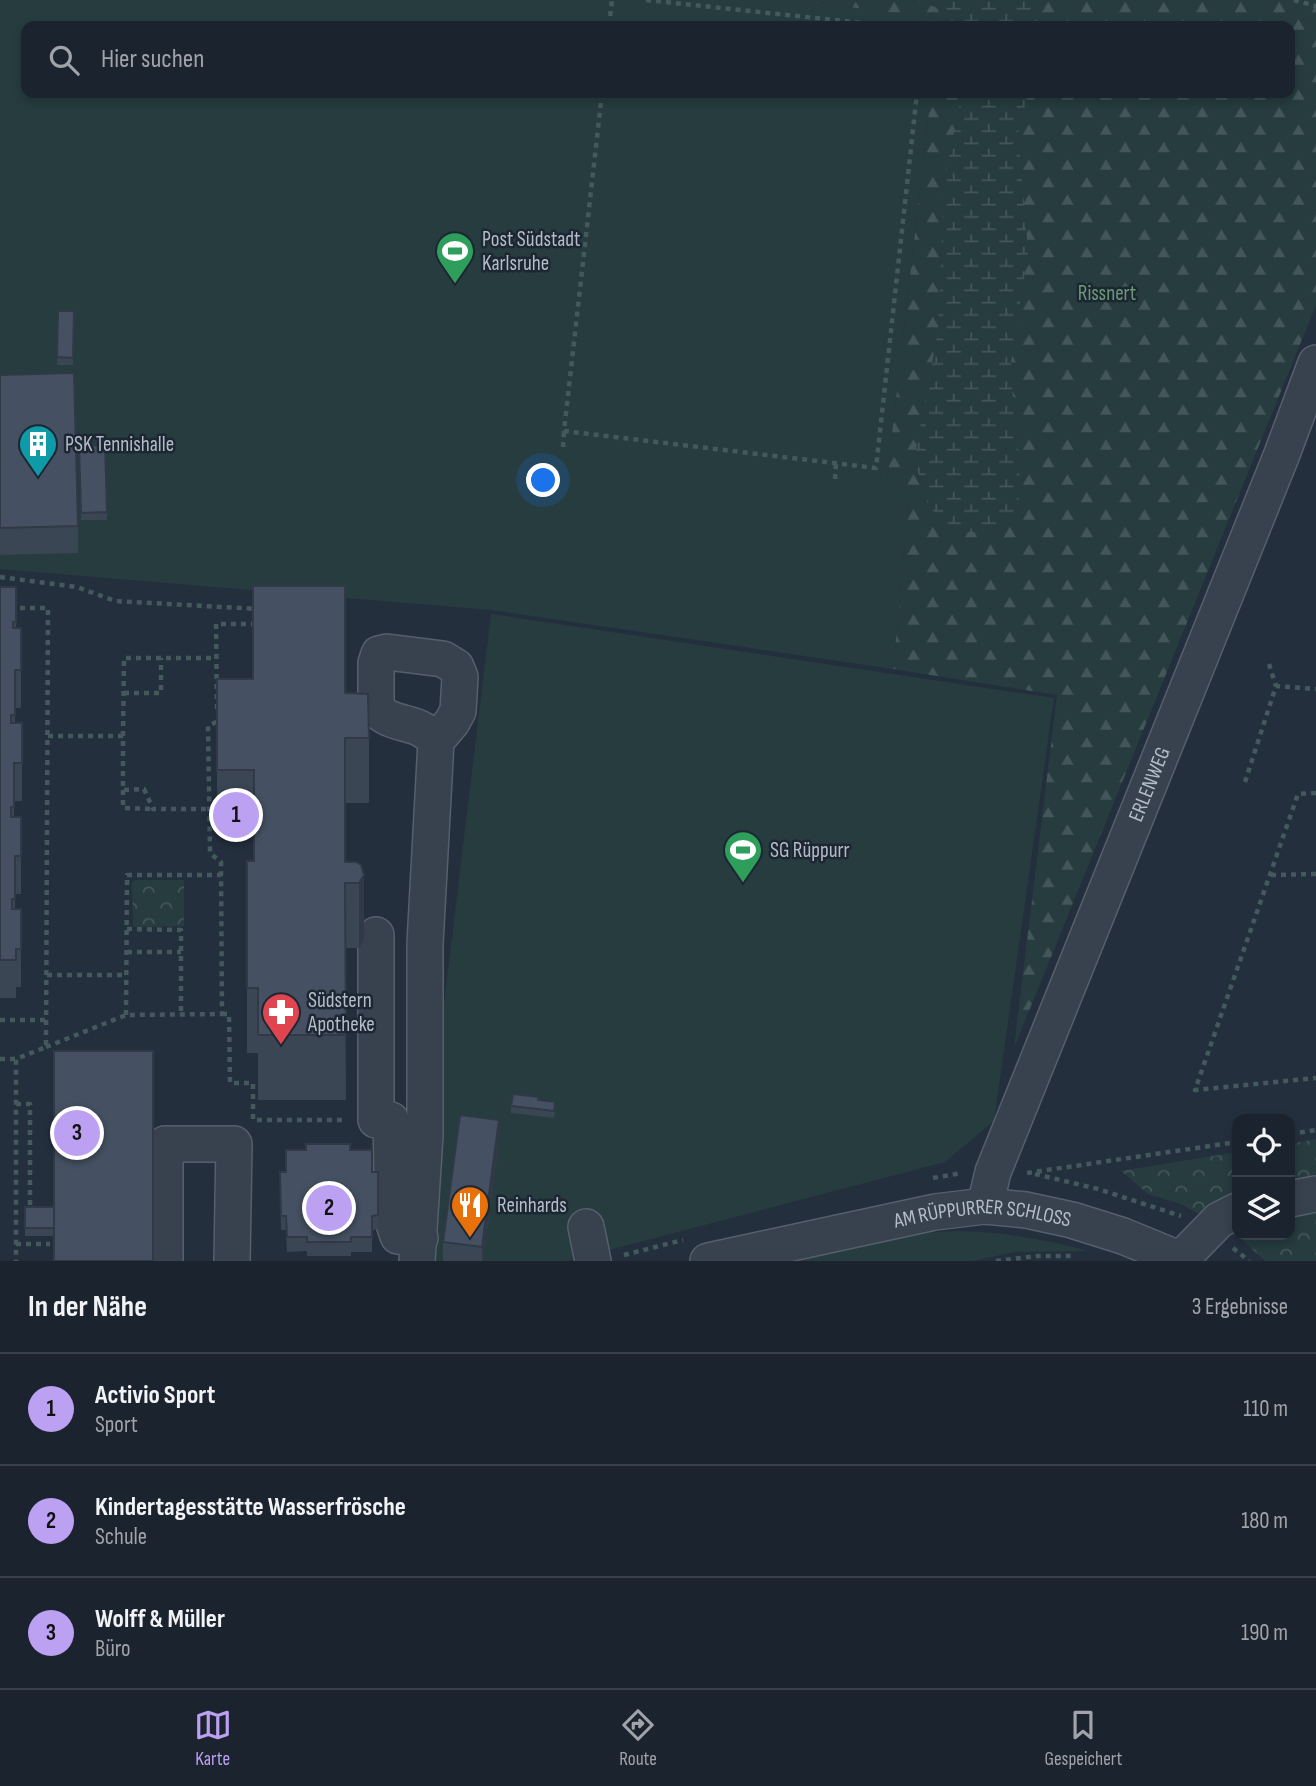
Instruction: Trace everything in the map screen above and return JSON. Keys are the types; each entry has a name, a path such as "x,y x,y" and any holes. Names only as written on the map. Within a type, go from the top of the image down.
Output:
{"street":[{"name":"ERLENWEG","path":"985,1206 993,1172 1316,363"},
{"path":"418,1250 425,1135 425,944 436,741"},
{"path":"376,935 376,1120 391,1120 393,1221 398,1236 418,1250"},
{"path":"165,1261 165,1144 234,1144 232,1261"},
{"path":"1295,1198 1316,1194"},
{"name":"AM RÜPPURRER SCHLOSS","path":"708,1261 934,1212 985,1206 1026,1210 1072,1220 1123,1236 1183,1260 1213,1225 1232,1214"},
{"path":"586,1227 593,1261"}],"path":[{"path":"610,21 612,0"},
{"path":"646,0 844,21"},
{"path":"1294,0 1316,6"},
{"path":"563,447 601,98"},
{"path":"564,431 876,468 916,98"},
{"path":"835,479 836,463"},
{"path":"0,577 77,587 115,601 268,610"},
{"path":"0,608 48,608 46,1047"},
{"path":"222,1014 221,862 210,853 209,809 208,726 218,721 216,624 264,624"},
{"path":"209,809 123,808 124,658 216,658"},
{"path":"124,693 161,693 161,658"},
{"path":"1245,782 1276,686 1269,664"},
{"path":"1276,686 1316,688"},
{"path":"48,736 123,736"},
{"path":"123,790 144,789 153,809"},
{"path":"1316,793 1298,794 1195,1090 1316,1078"},
{"path":"1270,874 1316,874"},
{"path":"126,1015 127,876 221,876"},
{"path":"127,929 181,930 181,1014"},
{"path":"127,952 181,952"},
{"path":"47,975 127,975"},
{"path":"0,1059 16,1059 126,1015 229,1014 230,1083 253,1083 253,1120 376,1120"},
{"path":"0,1020 47,1020"},
{"path":"16,1059 16,1261"},
{"path":"16,1104 30,1104 30,1215"},
{"path":"1295,1133 1316,1130"},
{"path":"1030,1173 1232,1143"},
{"path":"42,1236 42,1244"},
{"path":"16,1244 50,1244"},
{"path":"996,1261 1037,1256 1086,1258"}],"green space":[{"name":"Post Südstadt Karlsruhe","path":"0,0 796,0 940,19 21,21 21,98 930,98 887,478 910,492 893,669 491,610 0,569"},
{"name":"Rissnert","path":"796,0 1316,0 1316,305 1014,1048 1057,695 893,669 910,492 887,478 930,98 1295,98 1295,21 939,19"},
{"path":"912,0 1033,0 1037,21 959,21 958,14"},
{"path":"961,98 1027,98 1018,133 1028,251 1010,369 1020,464 1018,511 992,533 957,531 931,509 914,461 938,331 944,183"},
{"name":"SG Rüppurr","path":"491,614 1054,698 994,1121 945,1162 567,1261 424,1261 436,1070"},
{"path":"135,880 184,880 184,926 133,927 132,883"},
{"path":"1316,1139 1316,1261 1265,1261 1242,1240 1295,1240 1295,1143"},
{"path":"1232,1153 1232,1233 1181,1204 1148,1194 1121,1171"},
{"path":"958,1231 1024,1237 1088,1251 1015,1252 973,1261 778,1261 919,1233"}],"building":[{"path":"58,311 74,311 73,358 57,357"},
{"name":"PSK Tennishalle","path":"74,373 78,526 0,528 0,375"},
{"path":"105,445 107,512 81,513 79,446"},
{"path":"253,586 345,586 345,693 368,694 369,738 345,738 345,862 361,865 364,875 359,883 345,883 346,1035 258,1035 258,988 247,988 247,861 254,861 254,770 217,770 217,679 253,679"},
{"path":"0,587 16,587 16,622 13,622 13,628 21,628 21,670 15,670 15,715 11,715 11,723 22,723 22,763 14,763 14,807 11,807 11,817 21,817 21,856 15,856 15,899 12,899 12,909 21,909 21,949 16,949 16,960 0,960"},
{"path":"54,1051 153,1051 153,1261 54,1261"},
{"path":"513,1094 555,1102 554,1111 511,1106"},
{"path":"460,1115 499,1120 482,1247 443,1242"},
{"path":"306,1144 350,1144 350,1150 372,1150 372,1172 378,1172 378,1215 372,1216 372,1237 351,1237 351,1242 307,1242 307,1237 287,1237 286,1216 281,1216 280,1172 286,1172 286,1150 306,1150"},
{"path":"25,1207 54,1207 54,1228 25,1228"}],"place":[{"name":"Post Südstadt Karlsruhe","path":"455,285"},
{"name":"PSK Tennishalle","path":"38,478"},
{"name":"Activio Sport","path":"236,815"},
{"name":"SG Rüppurr","path":"743,884"},
{"name":"Südstern Apotheke","path":"281,1046"},
{"name":"Wolff & Müller","path":"77,1133"},
{"name":"Kindertagesstätte Wasserfrösche","path":"329,1208"},
{"name":"Reinhards","path":"470,1239"}]}
